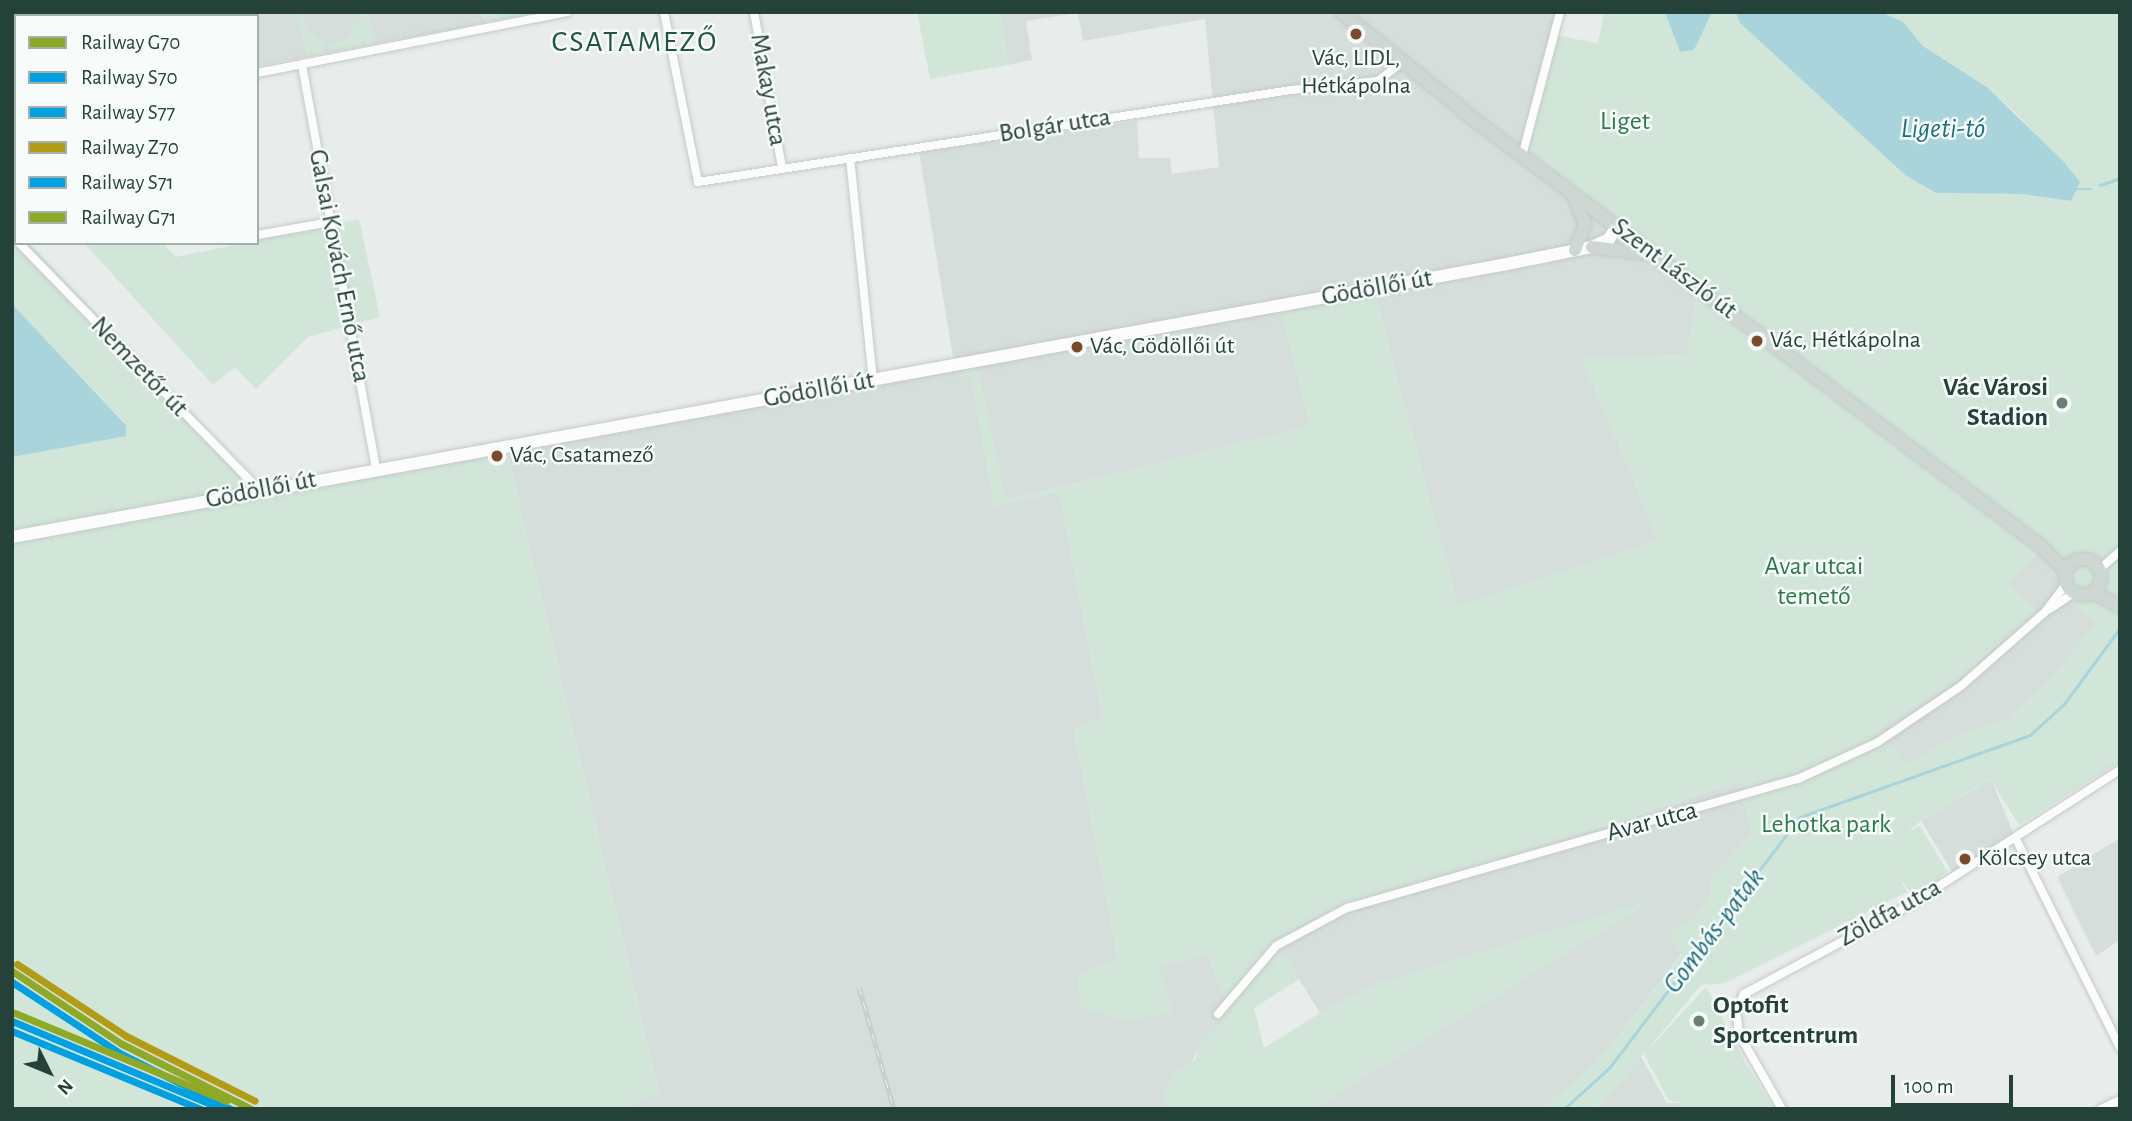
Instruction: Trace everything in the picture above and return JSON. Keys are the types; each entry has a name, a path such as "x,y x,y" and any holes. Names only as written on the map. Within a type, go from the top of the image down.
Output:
{"main road":[{"name":"Szent László út","path":"1341,12 1522,156 2043,548 2070,578"},
{"path":"1573,194 1585,224 1575,250"},
{"name":"Gödöllői út","path":"12,537 376,468 873,380 1591,247 1609,239 1617,226"},
{"path":"1591,247 1655,255"},
{"path":"2070,578 2091,560 2098,581 2118,606"},
{"path":"2070,578 2098,581"}],"street":[{"path":"259,73 567,12"},
{"name":"Bolgár utca","path":"664,12 698,182 1291,90 1378,81 1404,61"},
{"name":"Makay utca","path":"754,12 782,168"},
{"path":"1522,156 1560,12"},
{"name":"Galsai Kovách Ernő utca","path":"302,65 376,468"},
{"path":"850,158 873,380"},
{"path":"259,235 331,222"},
{"name":"Nemzetőr út","path":"21,245 260,491"},
{"path":"2098,581 2120,551"},
{"name":"Avar utca","path":"1218,1014 1276,946 1347,908 1722,803 1833,764 1927,711 2045,612 2070,578"},
{"name":"Zöldfa utca","path":"1782,1109 1738,1034 1736,1011 1744,994 1756,984 1898,911 2016,839 2120,770"},
{"path":"2016,839 2120,1048"},
{"path":"2101,1109 2120,1100"}],"shaded area":[{"path":"192,12 483,12 486,23 259,66 259,14"},
{"path":"1000,12 1565,12 1524,162 1698,291 1687,355 1582,358 1659,541 1458,606 1374,291 1280,305 1310,426 1005,501 976,360 971,374 994,506 1059,492 1103,718 1074,729 1118,958 1173,1013 1158,967 1207,953 1230,1011 1227,1019 1199,1047 1190,1066 1175,1073 1164,1095 1167,1109 620,1109 659,1093 506,448 954,363 919,152 1137,121 1139,158 1170,158 1172,174 1219,167 1205,19 1083,41 1078,13 1026,21 1032,60 1008,65"},
{"path":"2037,553 2076,605 2097,624 2050,680 2008,718 1946,742 1907,766 1879,729 1955,682 2035,610 2008,583"},
{"path":"1991,779 2014,835 1953,873 1921,821"},
{"path":"1738,781 1753,834 1709,880 1712,894 1695,918 1670,934 1681,955 1600,1060 1559,1097 1542,1109 1312,1109 1648,902 1380,983 1320,1013 1281,950 1285,934 1356,900 1629,819"},
{"path":"2120,838 2120,940 2096,956 2057,877"},
{"path":"12,958 105,1028 264,1109 214,1109 12,1026 12,1016 126,1059 12,981"},
{"path":"1640,1055 1667,1103 1679,1103 1683,1109 1598,1109"}],"green space":[{"path":"297,12 303,12 307,29 323,43 325,53 307,58"},
{"path":"360,12 368,12 375,43 331,52 328,45 345,40 353,33 351,24 362,22"},
{"path":"484,12 539,12 486,23"},
{"path":"917,12 1000,12 1008,65 930,79"},
{"path":"1604,12 1665,12 1681,52 1694,50 1712,12 1736,12 1740,23 1905,175 1936,193 2021,194 2071,201 2079,182 2018,115 1988,88 1923,46 1903,22 1881,12 2120,12 2120,762 2019,825 1990,779 1921,821 1908,832 1920,826 1947,871 1932,885 1913,897 1898,875 1907,892 1725,983 1701,985 1598,1109 1542,1109 1600,1060 1681,956 1670,934 1695,918 1712,894 1709,880 1753,834 1738,781 1629,819 1356,900 1285,934 1281,950 1299,979 1254,1008 1264,1048 1320,1013 1380,983 1652,900 1312,1109 1167,1109 1164,1095 1175,1073 1195,1060 1199,1047 1230,1011 1207,953 1159,967 1174,1013 1124,1021 1081,1006 1077,976 1118,957 1074,728 1103,717 1059,492 994,507 971,375 959,377 955,363 976,359 1006,501 1309,426 1280,305 1374,291 1458,605 1659,541 1582,358 1687,355 1698,291 1524,162 1559,36 1598,43","holes":["2036,553 2076,605 2097,624 2050,680 2008,718 1946,742 1907,766 1879,729 1955,682 2035,610 2009,583"]},
{"path":"14,40 12,210 12,48"},
{"path":"359,219 380,317 308,337 256,389 235,367 213,385 86,245 164,245 176,257 234,245 259,245 259,240"},
{"path":"12,225 14,245 31,245 267,492 506,448 659,1094 620,1109 264,1109 105,1028 12,958 12,457 126,435 126,424 12,304"},
{"path":"12,981 15,983 128,1060 12,1016"},
{"name":"Optofit Sportcentrum","path":"1706,987 1746,1064 1774,1109 1680,1109 1680,1102 1669,1101 1644,1054"},
{"path":"12,1026 58,1045 214,1109 12,1109"}],"water":[{"path":"1665,12 1712,12 1694,50 1680,52"},
{"name":"Ligeti-tó","path":"1736,12 1881,12 1903,22 1923,46 1988,88 2064,162 2080,182 2071,201 2021,194 1936,193 1905,175 1740,23"},
{"path":"12,304 126,425 126,436 12,457"}],"waterway":[{"path":"2100,185 2120,178"},
{"path":"2076,189 2091,189"},
{"name":"Gombás-patak","path":"1564,1109 1610,1067 1800,817 2030,735 2064,704 2120,628"}],"railway":[{"path":"859,987 894,1109"}],"rail line":[{"name":"Z70","path":"17,964 126,1036 255,1101"},
{"name":"G70","path":"12,971 122,1044 251,1109"},
{"name":"S70","path":"12,982 118,1052 231,1109"},
{"name":"G71","path":"15,1013 226,1101"},
{"name":"S77","path":"12,1021 222,1109"},
{"name":"S71","path":"12,1031 200,1109"}],"place":[{"name":"Vác, LIDL, Hétkápolna","path":"1356,34"},
{"name":"Vác, Hétkápolna","path":"1757,341"},
{"name":"Vác, Gödöllői út","path":"1077,347"},
{"name":"Vác Városi Stadion","path":"2062,403"},
{"name":"Vác, Csatamező","path":"497,456"},
{"name":"Kölcsey utca","path":"1965,859"},
{"name":"Optofit Sportcentrum","path":"1699,1021"}],"district":[{"name":"CSATAMEZŐ","path":"635,42"}],"park label":[{"name":"Liget","path":"1625,122"},
{"name":"Avar utcai temető","path":"1814,582"},
{"name":"Lehotka park","path":"1826,825"}]}
